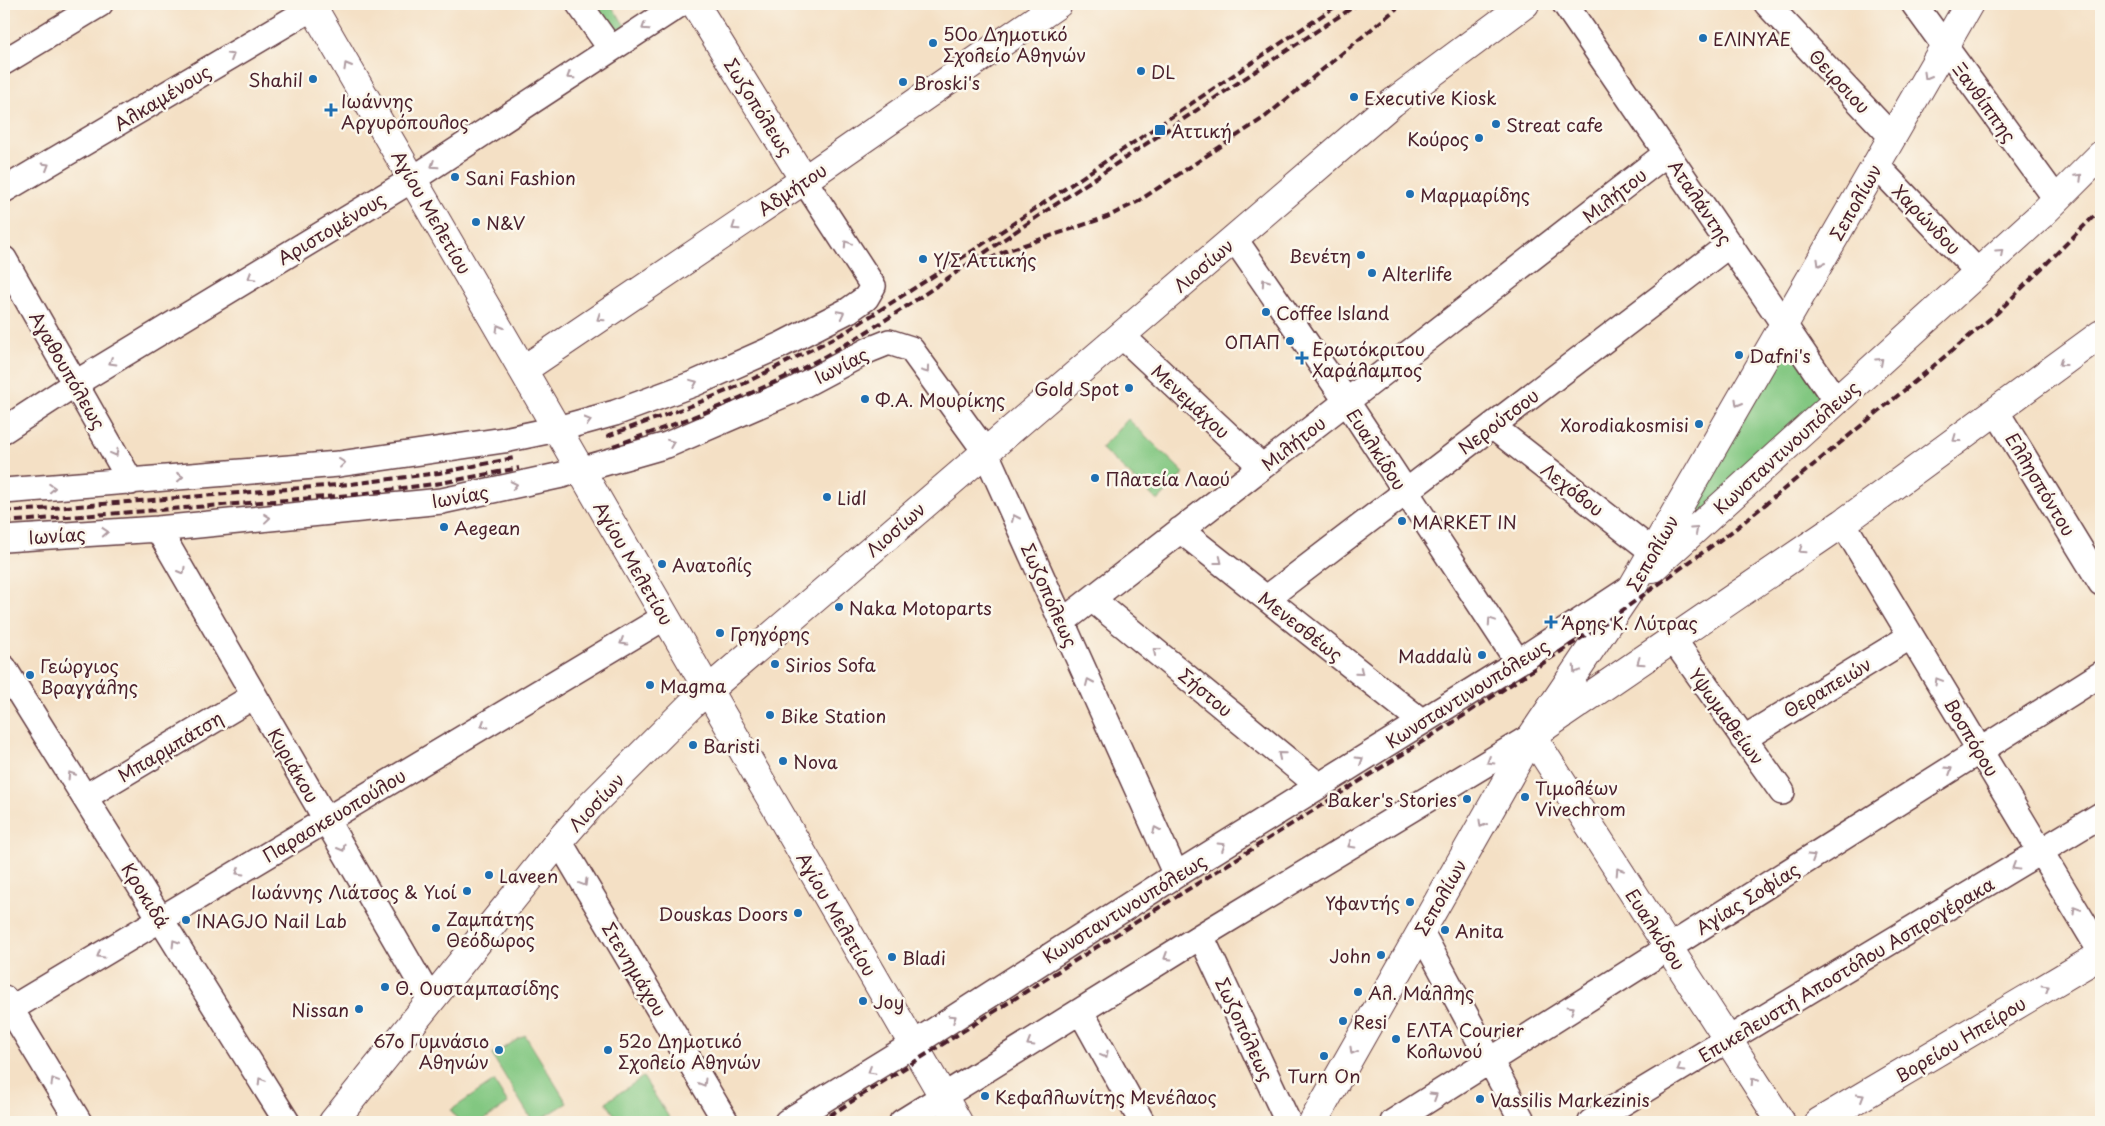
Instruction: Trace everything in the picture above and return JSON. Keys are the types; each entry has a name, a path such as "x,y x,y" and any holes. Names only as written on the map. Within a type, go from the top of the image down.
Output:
{"main road":[{"name":"Σωζοπόλεως","path":"695,4 804,180"},
{"name":"Αδμήτου","path":"523,370 804,180 1058,4"},
{"name":"Λιοσίων","path":"333,1122 559,841 590,807 707,690 1392,103 1525,4"},
{"name":"Σεπολίων","path":"1313,1122 1532,736 1633,586 1969,4"},
{"name":"Αγίου Μελετίου","path":"315,5 707,690 958,1122"},
{"name":"Κωνσταντινουπόλεως","path":"1633,586 2057,200 2101,155"},
{"path":"1532,736 1843,522 2101,334"},
{"name":"Ευαλκίδου","path":"1532,736 1781,1122"},
{"name":"Βορείου Ηπείρου","path":"1819,1122 2101,954"}],"street":[{"path":"4,62 100,4"},
{"path":"579,4 611,49"},
{"name":"Αριστομένους","path":"4,430 76,383 413,179 680,4"},
{"name":"Αταλάντης","path":"1566,4 1836,401"},
{"name":"Θειρσιου","path":"1767,4 1892,138"},
{"name":"Ξανθίππης","path":"1914,4 2057,200"},
{"name":"Αλκαμένους","path":"4,190 315,5"},
{"name":"Μιλήτου","path":"1062,622 1668,153"},
{"name":"Χαρώνδου","path":"1876,165 1978,272"},
{"name":"Σωζοπόλεως","path":"557,429 615,413 675,390 781,345 849,310 866,298 873,286 804,180"},
{"name":"Ευαλκίδου","path":"1234,238 1347,402 1518,662"},
{"name":"Νερούτσου","path":"1267,598 1730,244"},
{"name":"Αγαθουπόλεως","path":"4,259 131,482"},
{"name":"Μενεμάχου","path":"1121,335 1262,467"},
{"name":"Σωζοπόλεως","path":"889,342 911,349 985,451 1176,875"},
{"name":"Ιωνίας","path":"4,539 158,528 442,501 581,471 667,445 792,391 869,350 889,342"},
{"name":"Ελλησπόντου","path":"1996,410 2101,583"},
{"name":"Λεχόβου","path":"1492,426 1653,552"},
{"path":"4,491 339,464 504,440 557,429"},
{"name":"Βοσπόρου","path":"1843,522 2101,954"},
{"name":"Κυριάκου","path":"158,528 431,1001"},
{"name":"Μενεσθέως","path":"1180,530 1421,721"},
{"name":"Κωνσταντινουπόλεως","path":"787,1122 912,1045 1176,875 1518,662 1633,586"},
{"name":"Σήστου","path":"1092,599 1319,786"},
{"name":"Παρασκευοπούλου","path":"6,1006 160,919 665,617"},
{"name":"Θεραπειών","path":"1743,739 1911,636"},
{"name":"Υψωμαθείων","path":"1672,639 1782,792"},
{"name":"Κροκιδά","path":"4,668 287,1122"},
{"name":"Αγίας Σοφίας","path":"1392,1122 2101,674"},
{"name":"Μπαρμπάτση","path":"85,797 254,696"},
{"path":"902,1122 1201,936 1532,736"},
{"name":"Επικελευστή Αποστόλου Ασπρογέρακα","path":"1591,1122 2101,815"},
{"name":"Στενημάχου","path":"559,841 726,1122"},
{"path":"1421,932 1523,1122"},
{"name":"Σωζοπόλεως","path":"1201,936 1288,1122"},
{"path":"6,1006 79,1122"},
{"path":"1081,1012 1142,1122"}],"green space":[{"path":"584,4 610,4 628,30 610,43"},
{"path":"1788,339 1828,398 1696,519 1698,501"},
{"path":"1128,419 1184,473 1158,501 1101,448"},
{"path":"525,1035 567,1103 536,1122 533,1122 492,1055"},
{"path":"643,1077 672,1122 619,1122 606,1102"},
{"path":"494,1081 508,1104 481,1122 459,1122 451,1110"}],"railway":[{"path":"607,436 693,405 743,384 844,333 974,250 1339,4"},
{"path":"613,446 730,402 830,354 918,298 1358,4"},
{"path":"979,265 1003,252 1107,217 1137,202 1265,117 1402,4"},
{"path":"819,1122 1463,716 1613,617 1734,530 1997,313 2101,209"},
{"path":"4,512 350,484 439,473 514,458"},
{"path":"4,522 351,495 441,483 519,468"}],"place":[{"name":"ΕΛΙΝΥΑΕ","path":"1703,38"},
{"name":"50ο Δημοτικό Σχολείο Αθηνών","path":"933,43"},
{"name":"DL","path":"1141,71"},
{"name":"Shahil","path":"313,79"},
{"name":"Broski's","path":"903,82"},
{"name":"Executive Kiosk","path":"1354,97"},
{"name":"Ιωάννης Αργυρόπουλος","path":"331,110"},
{"name":"Streat cafe","path":"1496,124"},
{"name":"Αττική","path":"1160,130"},
{"name":"Κούρος","path":"1479,138"},
{"name":"Sani Fashion","path":"455,177"},
{"name":"Μαρμαρίδης","path":"1410,194"},
{"name":"N&V","path":"476,222"},
{"name":"Βενέτη","path":"1361,255"},
{"name":"Υ/Σ Αττικής","path":"923,259"},
{"name":"Alterlife","path":"1372,273"},
{"name":"Coffee Island","path":"1266,312"},
{"name":"ΟΠΑΠ","path":"1290,341"},
{"name":"Dafni's","path":"1739,355"},
{"name":"Ερωτόκριτου Χαράλαμπος","path":"1302,358"},
{"name":"Gold Spot","path":"1129,388"},
{"name":"Φ.Α. Μουρίκης","path":"865,399"},
{"name":"Xorodiakosmisi","path":"1699,424"},
{"name":"Πλατεία Λαού","path":"1095,478"},
{"name":"Lidl","path":"827,497"},
{"name":"MARKET IN","path":"1402,521"},
{"name":"Aegean","path":"444,527"},
{"name":"Ανατολίς","path":"662,564"},
{"name":"Naka Motoparts","path":"839,607"},
{"name":"Άρης Κ. Λύτρας","path":"1551,622"},
{"name":"Γρηγόρης","path":"720,633"},
{"name":"Maddalù","path":"1482,655"},
{"name":"Sirios Sofa","path":"775,664"},
{"name":"Γεώργιος Βραγγάλης","path":"30,675"},
{"name":"Magma","path":"650,685"},
{"name":"Bike Station","path":"770,715"},
{"name":"Baristi","path":"693,745"},
{"name":"Nova","path":"783,761"},
{"name":"Τιμολέων Vivechrom","path":"1525,797"},
{"name":"Baker's Stories","path":"1467,799"},
{"name":"Laveen","path":"489,875"},
{"name":"Ιωάννης Λιάτσος & Υιοί","path":"467,891"},
{"name":"Υφαντής","path":"1410,902"},
{"name":"Douskas Doors","path":"798,913"},
{"name":"INAGJO Nail Lab","path":"186,920"},
{"name":"Ζαμπάτης Θεόδωρος","path":"436,928"},
{"name":"Anita","path":"1445,930"},
{"name":"John","path":"1381,955"},
{"name":"Bladi","path":"892,957"},
{"name":"Θ. Ουσταμπασίδης","path":"385,987"},
{"name":"Αλ. Μάλλης","path":"1358,992"},
{"name":"Joy","path":"863,1001"},
{"name":"Nissan","path":"359,1009"},
{"name":"Resi","path":"1343,1021"},
{"name":"ΕΛΤΑ Courier Κολωνού","path":"1396,1039"},
{"name":"67ο Γυμνάσιο Αθηνών","path":"499,1050"},
{"name":"52ο Δημοτικό Σχολείο Αθηνών","path":"608,1050"},
{"name":"Turn On","path":"1324,1056"},
{"name":"Κεφαλλωνίτης Μενέλαος","path":"985,1096"},
{"name":"Vassilis Markezinis","path":"1480,1099"}]}
